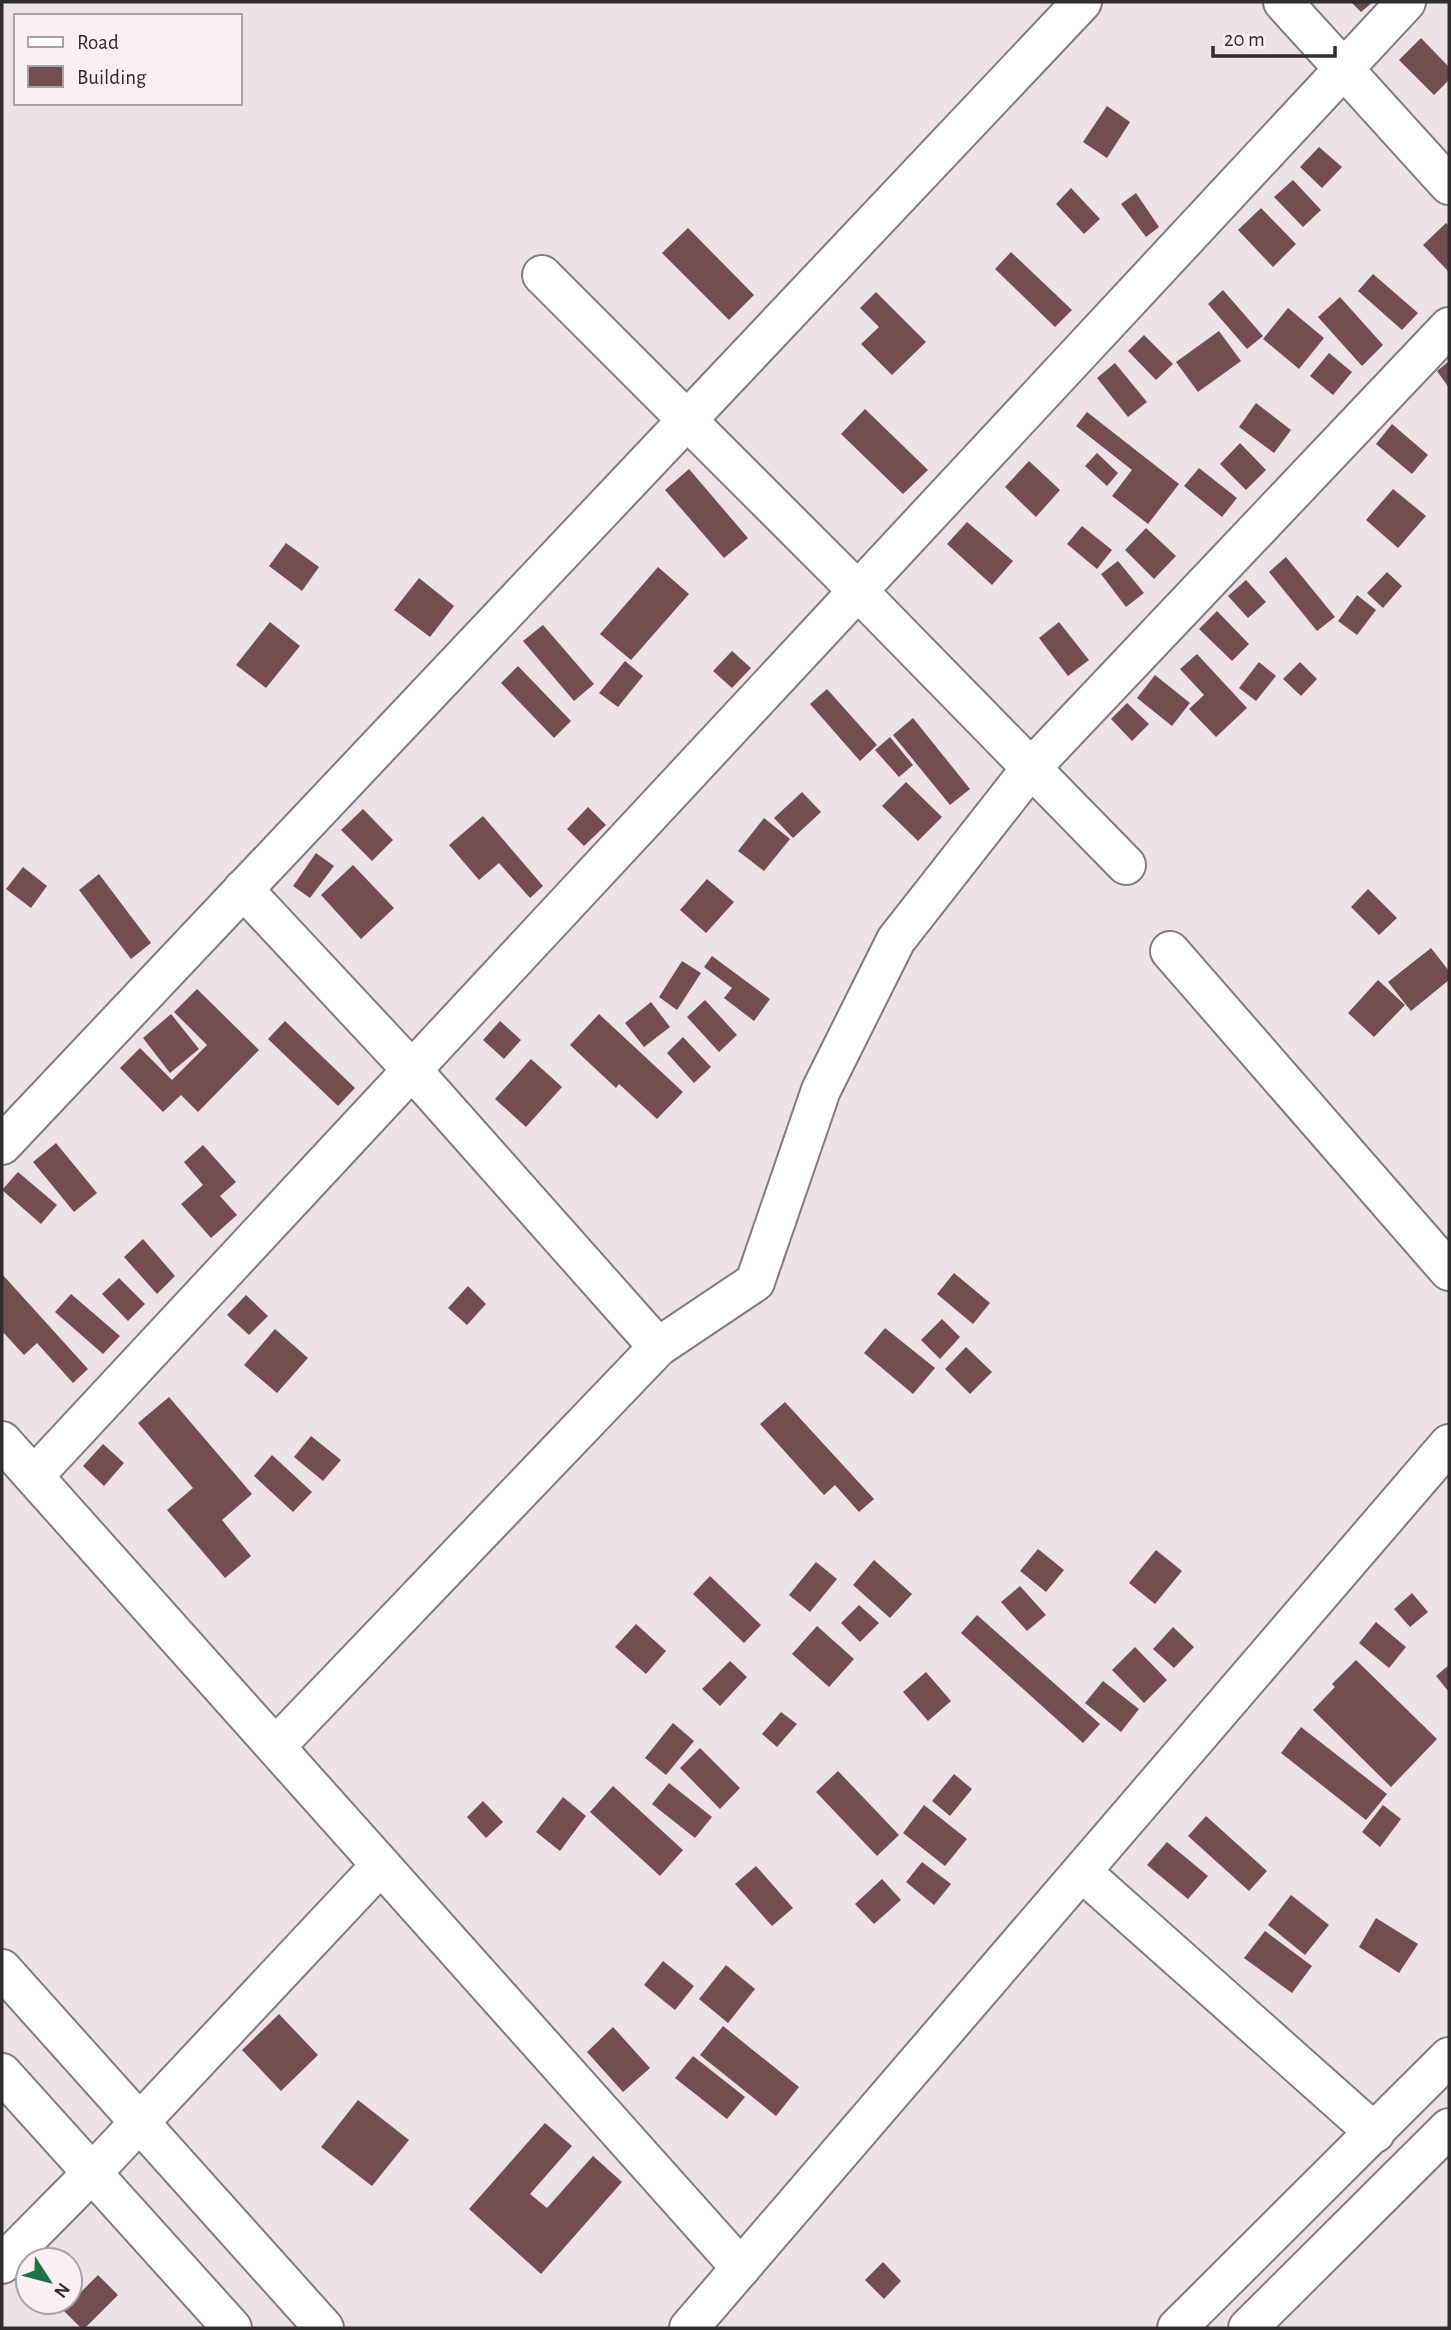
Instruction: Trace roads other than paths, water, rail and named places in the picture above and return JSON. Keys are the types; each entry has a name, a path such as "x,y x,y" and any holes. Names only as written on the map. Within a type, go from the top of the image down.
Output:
{"street":[{"path":"2,1144 1082,2"},
{"path":"1283,2 1449,185"},
{"path":"34,1476 1406,2"},
{"path":"542,275 688,419 1126,865"},
{"path":"276,1746 658,1348 755,1282 821,1090 896,940 1031,768 1449,327"},
{"path":"243,889 412,1070 658,1348"},
{"path":"1170,951 1449,1271"},
{"path":"2,1441 741,2268"},
{"path":"689,2328 1449,1444"},
{"path":"2,2264 92,2173 381,1865"},
{"path":"1082,1872 1375,2133"},
{"path":"2,1969 324,2328"},
{"path":"1177,2328 1449,2057"},
{"path":"2,2073 232,2328"},
{"path":"1248,2328 1449,2128"}]}
